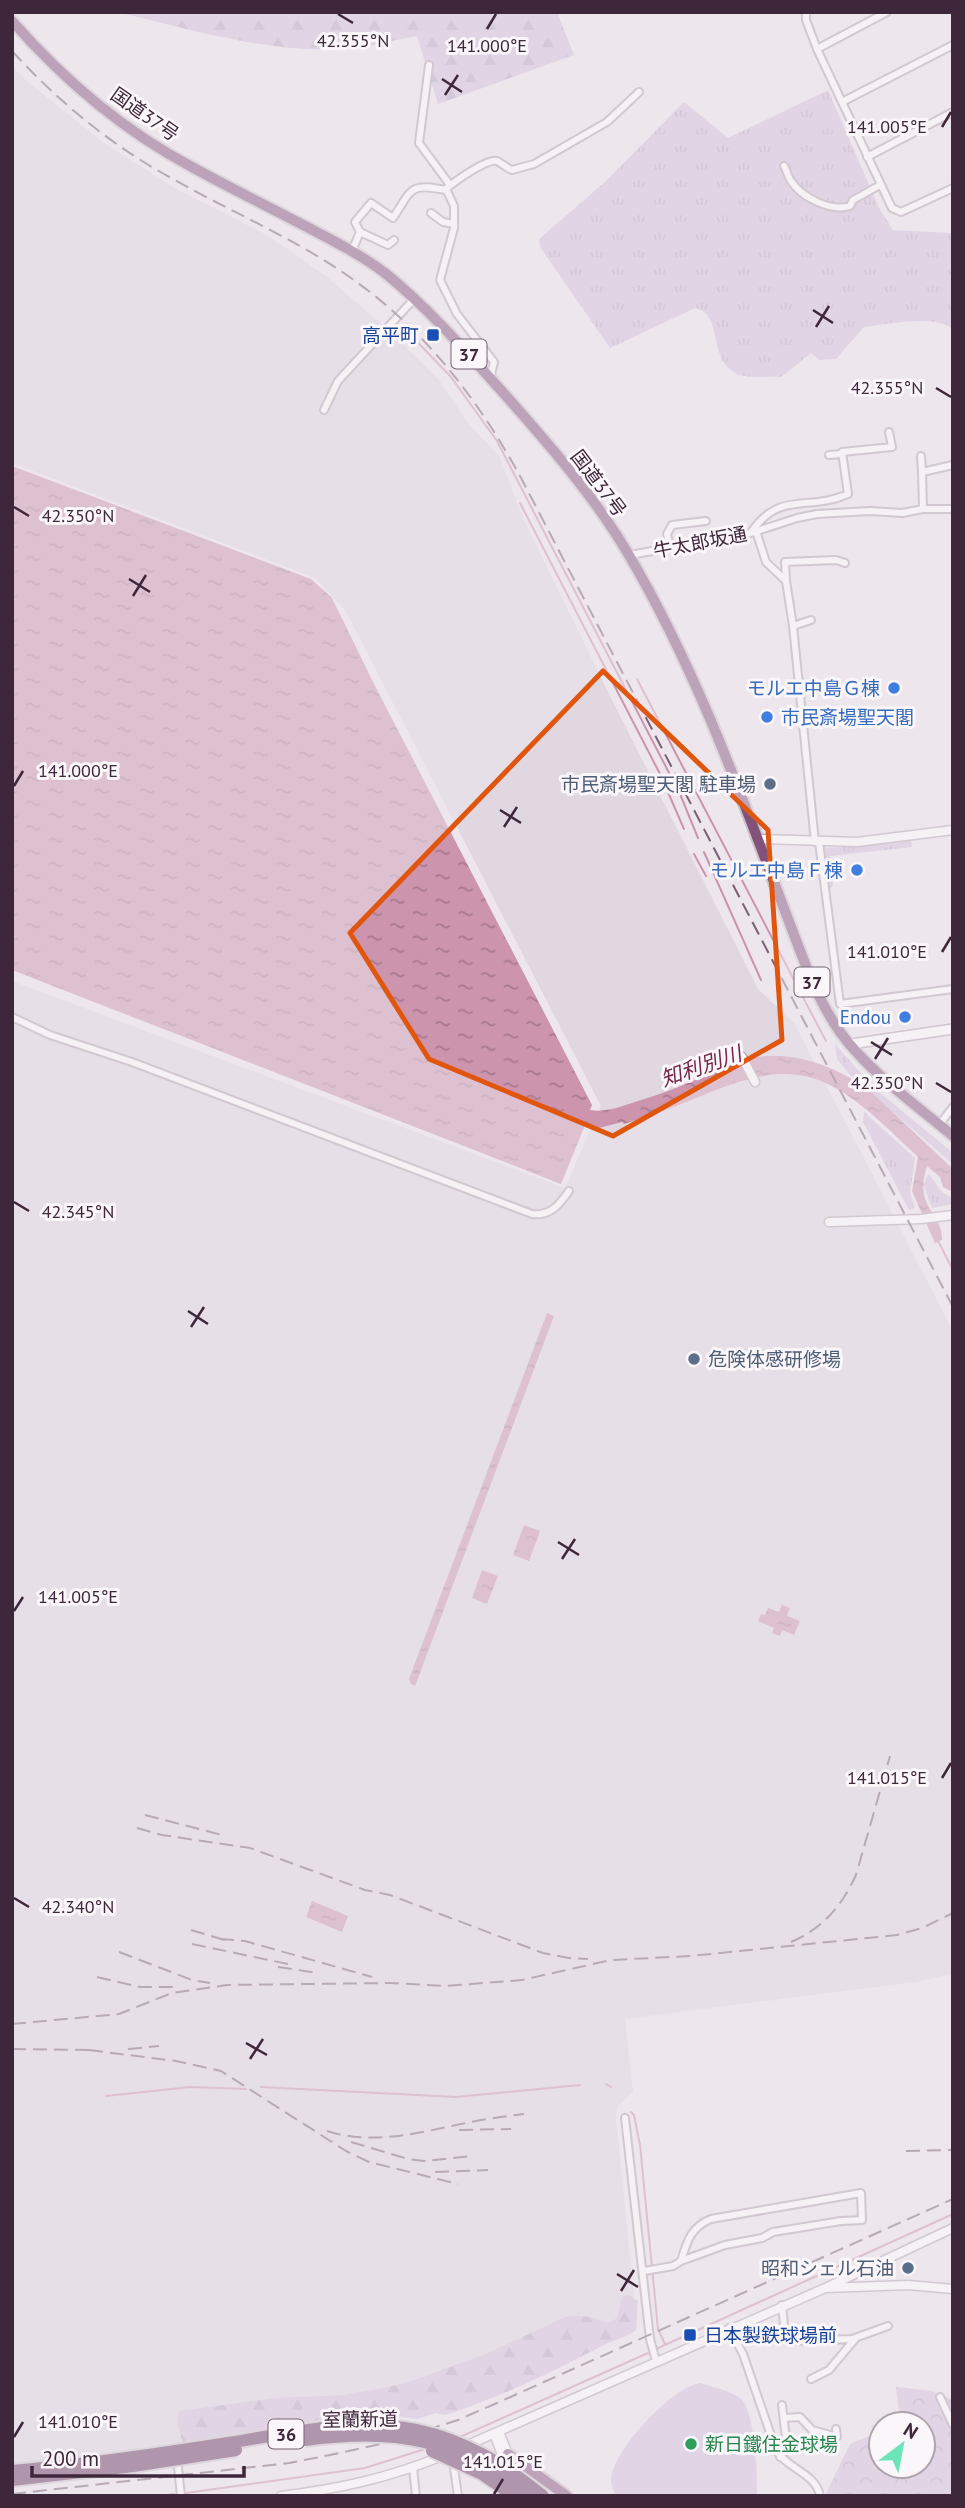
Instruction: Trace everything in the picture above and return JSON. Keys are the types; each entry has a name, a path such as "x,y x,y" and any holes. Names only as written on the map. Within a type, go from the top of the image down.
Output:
{"highway":[{"name":"国道37号","path":"12,21 48,61 145,139 188,165 352,251 384,273 456,340 561,460 599,509 629,555 678,645 715,729 818,994 836,1027 883,1077 953,1136"},
{"path":"325,2428 372,2419 444,2429 506,2460 555,2496"},
{"name":"室蘭新道","path":"12,2471 136,2457 325,2428 388,2426 445,2437 491,2459 543,2496"},
{"name":"室蘭新道","path":"12,2480 358,2434 400,2436 446,2448 481,2464 528,2496"},
{"path":"358,2434 436,2453 482,2474 513,2496"},
{"path":"508,2454 567,2496"}],"main road":[{"path":"851,1044 953,1029"}],"street":[{"path":"806,12 806,20 817,48 889,204 896,211 906,210 953,188"},
{"path":"817,48 887,12"},
{"path":"842,102 953,45"},
{"path":"429,65 419,143 448,188 454,206 454,224 440,280 457,314 494,362 491,379"},
{"path":"394,240 388,245 360,232 355,222 371,203 393,218 412,190 421,185 448,188 491,161 512,170 534,164 607,122 639,92"},
{"path":"867,157 953,112"},
{"path":"785,166 792,183 814,200 836,208 850,206 853,200 880,185"},
{"path":"430,213 443,222 454,224"},
{"path":"352,251 360,232"},
{"path":"324,410 338,381 414,299"},
{"path":"829,454 892,447 889,432"},
{"path":"842,454 848,494"},
{"path":"921,456 923,509 953,509"},
{"path":"922,472 953,465"},
{"path":"786,581 766,562 753,532 762,517 775,508 825,502 858,491"},
{"name":"牛太郎坂通","path":"629,555 753,532 797,517 887,511 902,513 923,509"},
{"path":"670,548 667,534 671,525 706,521"},
{"path":"845,563 836,560 785,562 817,842 840,1003 953,989"},
{"path":"793,626 811,620"},
{"path":"759,839 870,841 953,830"},
{"path":"12,1017 50,1035 132,1062 532,1214 549,1213 569,1191"},
{"path":"742,1057 755,1082"},
{"path":"939,1125 953,1107"},
{"path":"829,1222 921,1219 952,1215"},
{"path":"625,2118 649,2270 650,2339 656,2361"},
{"path":"649,2270 673,2266 725,2245 762,2238 773,2232 862,2220 861,2193 711,2219 694,2230 688,2238 681,2261"},
{"path":"281,2496 323,2493 413,2468 823,2289 953,2228"},
{"path":"823,2289 895,2285 953,2289"},
{"path":"782,2305 785,2335 790,2341 856,2338 888,2326"},
{"path":"729,2328 743,2354 780,2457 813,2482 818,2487 820,2496"},
{"path":"811,2379 829,2370 856,2338"},
{"path":"940,2397 953,2424"},
{"path":"780,2457 787,2446 782,2405"},
{"path":"784,2418 800,2417 812,2430 837,2437 836,2429"},
{"path":"496,2433 508,2454 513,2496"},
{"path":"496,2433 501,2452 504,2496"},
{"path":"176,2446 181,2496"},
{"path":"451,2452 457,2496"},
{"path":"413,2468 416,2496"}],"highlighted area":[{"path":"603,671 768,830 782,1040 613,1136 429,1059 350,933"}],"shaded area":[{"path":"12,66 30,84 104,143 176,189 267,235 327,277 391,332 439,380 468,423 499,456 524,520 758,989 794,1023 953,1331 953,1974 915,1982 625,2019 633,2092 618,2106 616,2116 637,2326 504,2385 371,2426 12,2470 12,981 565,1188 601,1106 345,610 315,578 12,463"}],"green space":[{"path":"116,12 557,12 574,55 438,104 417,36 352,48 285,47 228,38"},
{"path":"828,90 879,208 893,230 951,233 953,330 946,325 924,321 864,327 836,359 819,360 811,353 781,377 742,376 728,367 718,349 710,319 695,308 610,348 540,247 539,239 605,182 684,102 728,138"},
{"path":"911,840 912,847 830,856 833,885 830,890 825,848"},
{"path":"835,1044 873,1087 953,1153 953,1164 850,1075 837,1059"},
{"path":"864,1112 915,1158 910,1193 915,1208 909,1210 863,1122"},
{"path":"929,1174 942,1192 953,1199 953,1204 932,1208 923,1183"},
{"path":"629,2295 638,2301 636,2330 632,2333 525,2384 445,2415 436,2413 417,2419 382,2414 333,2418 183,2442 179,2430 179,2411 274,2398 344,2395 403,2384 486,2354 565,2317 587,2317 608,2323 617,2318 622,2297"},
{"name":"新日鐵住金球場","path":"700,2383 732,2394 746,2406 755,2445 757,2496 615,2496 611,2480 614,2468 632,2438 645,2422 674,2396"},
{"path":"896,2387 932,2391 953,2400 953,2496 825,2496 850,2444 867,2437 867,2480 937,2480 937,2410 899,2410"}],"water":[{"path":"12,466 311,579 332,598 592,1105 590,1110 610,1109 650,1097 751,1058 786,1056 829,1068 868,1089 953,1169 953,1192 943,1187 940,1177 927,1166 924,1180 926,1200 938,1223 942,1240 935,1243 912,1191 918,1157 856,1101 832,1086 812,1078 773,1074 735,1083 624,1124 622,1122 599,1128 585,1125 561,1184 12,970"},
{"path":"547,1313 554,1316 415,1686 409,1679"},
{"path":"524,1525 540,1531 529,1561 513,1555"},
{"path":"482,1570 498,1576 487,1604 472,1598"},
{"path":"782,1605 790,1608 787,1616 800,1621 794,1635 782,1630 780,1636 772,1633 774,1628 758,1621 768,1608 779,1612"},
{"path":"312,1901 348,1916 342,1932 306,1917"}],"waterway":[{"path":"403,327 451,377 497,441 680,794 698,838"},
{"path":"520,503 660,774 684,829"},
{"path":"637,679 805,1001"},
{"path":"704,852 761,980"},
{"path":"694,854 706,876"},
{"path":"806,1003 826,1041"},
{"path":"938,1241 953,1270"},
{"path":"606,2084 611,2087"},
{"path":"261,2087 456,2097 580,2085"},
{"path":"106,2096 190,2087 246,2089"},
{"path":"631,2112 634,2115 640,2145 658,2329 665,2344"},
{"path":"656,2349 953,2214"},
{"path":"460,2437 648,2353"},
{"path":"186,2493 365,2468 425,2449"},
{"path":"159,2496 174,2494"}],"railway":[{"path":"12,51 64,103 122,148 188,188 311,253 358,283 407,324 450,370 469,395 520,476 953,1307"},
{"path":"791,1942 802,1937 830,1915 856,1875 890,1756"},
{"path":"145,1815 222,1835"},
{"path":"137,1828 162,1835 250,1848 365,1890 390,1895 543,1953 588,1959"},
{"path":"12,2024 119,2014 172,1993 227,1985 390,1983 446,1986 522,1980 611,1960 691,1956 897,1935 922,1928 953,1913"},
{"path":"191,1930 228,1941"},
{"path":"220,1939 245,1941 372,1977"},
{"path":"192,1944 288,1964"},
{"path":"119,1952 192,1980 210,1983"},
{"path":"278,1967 318,1973"},
{"path":"97,1977 140,1987 176,1987"},
{"path":"128,2049 159,2046"},
{"path":"12,2049 96,2050"},
{"path":"89,2050 176,2061 221,2071 346,2151 369,2162 458,2184"},
{"path":"327,2131 346,2136 383,2137 524,2114"},
{"path":"459,2130 511,2129"},
{"path":"351,2142 424,2161 473,2156"},
{"path":"906,2151 953,2150"},
{"path":"435,2172 488,2170"},
{"path":"12,2494 289,2463 385,2443 458,2420 953,2199"}],"place":[{"name":"高平町","path":"433,335"},
{"name":"モルエ中島Ｇ棟","path":"894,688"},
{"name":"市民斎場聖天閣","path":"767,717"},
{"name":"市民斎場聖天閣 駐車場","path":"770,784"},
{"name":"モルエ中島Ｆ棟","path":"857,870"},
{"name":"Endou","path":"905,1017"},
{"name":"危険体感研修場","path":"694,1359"},
{"name":"昭和シェル石油","path":"908,2268"},
{"name":"日本製鉄球場前","path":"690,2335"},
{"name":"新日鐵住金球場","path":"691,2444"}],"water label":[{"name":"知利別川","path":"701,1066"}]}
